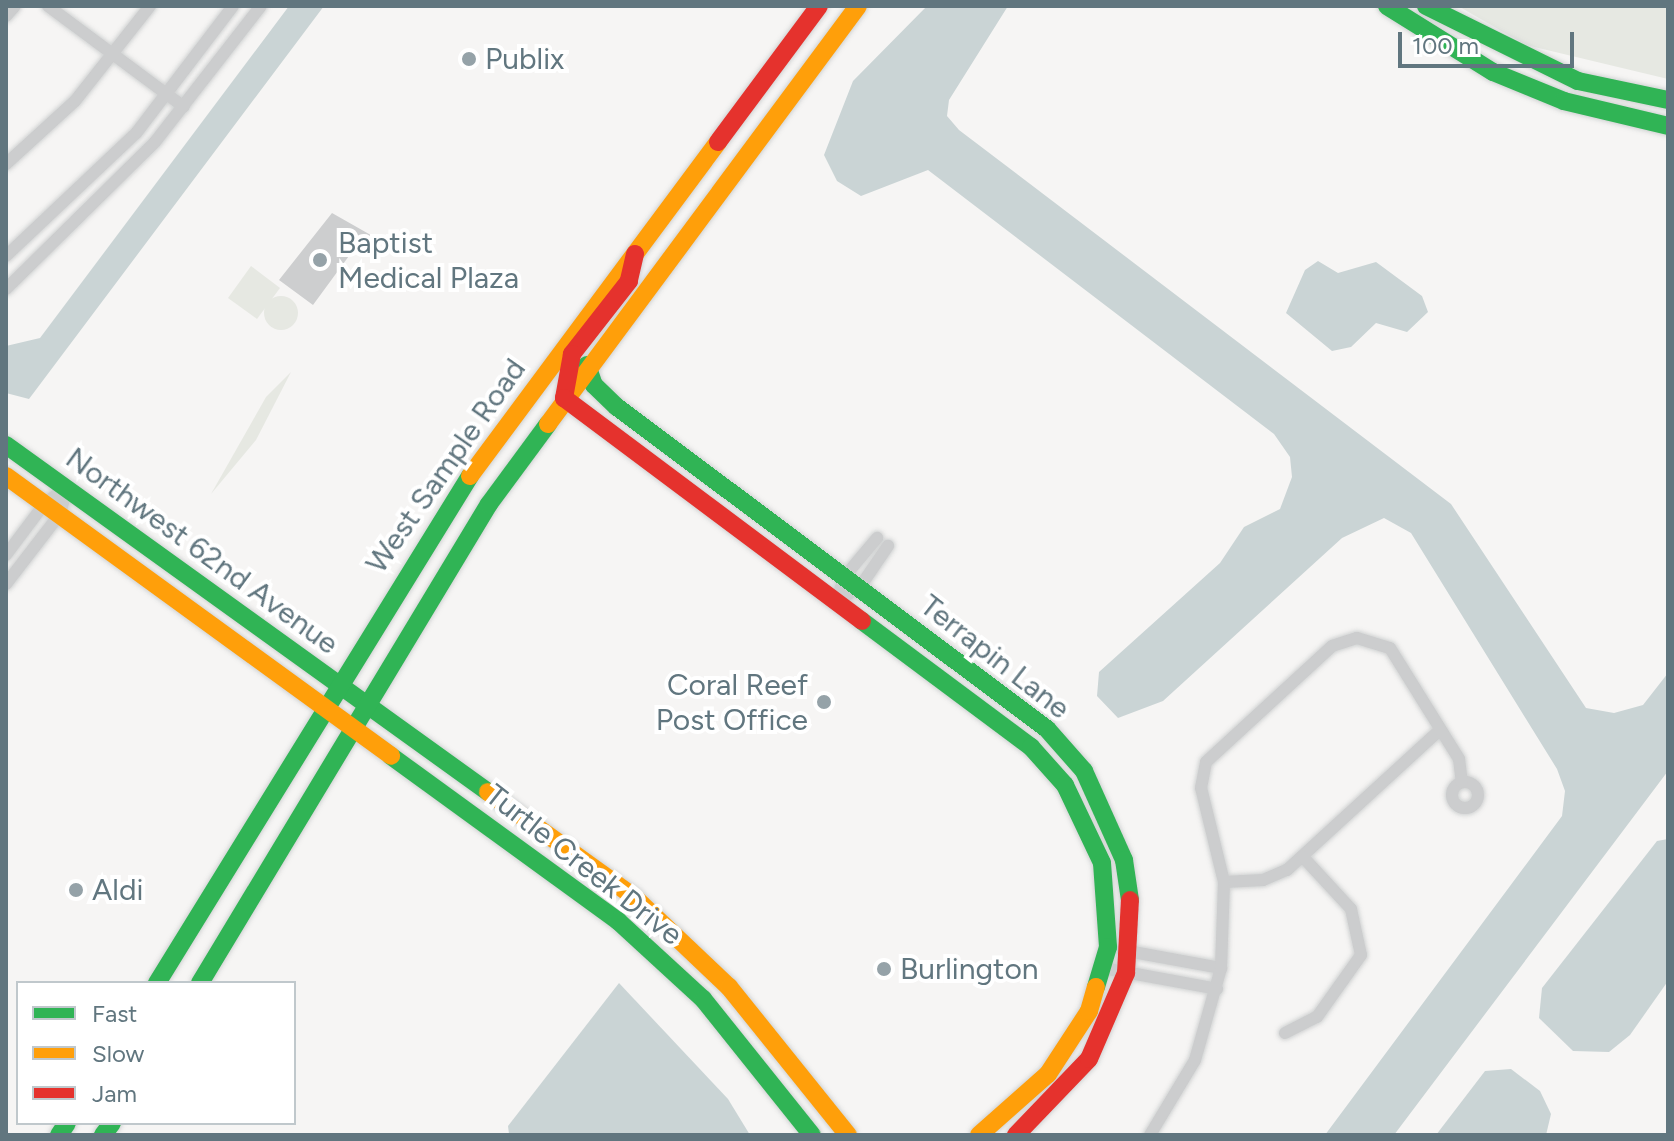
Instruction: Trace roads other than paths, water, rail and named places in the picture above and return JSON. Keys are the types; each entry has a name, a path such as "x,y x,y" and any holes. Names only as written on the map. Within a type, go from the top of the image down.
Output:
{"street":[{"path":"6,16 15,6"},
{"path":"48,6 184,107"},
{"path":"6,164 75,101 150,6"},
{"path":"6,256 92,177 166,95 233,6"},
{"path":"6,289 184,107 261,6"},
{"name":"West Sample Road","path":"158,981 444,510 819,6"},
{"name":"West Sample Road","path":"201,981 466,540 587,365 858,6"},
{"path":"1387,6 1493,72 1564,101 1668,126"},
{"path":"1426,6 1523,59 1578,81 1668,100"},
{"path":"778,61 780,111"},
{"path":"19,244 35,258"},
{"path":"564,398 572,354 629,281 635,250"},
{"name":"Terrapin Lane","path":"587,365 600,394 1047,729 1084,771 1124,860 1129,951 1126,973 1089,1059 1016,1135"},
{"name":"Terrapin Lane","path":"564,398 1031,747 1065,785 1102,863 1108,947 1103,968 1070,1047 1048,1074 979,1135"},
{"name":"Northwest 62nd Avenue","path":"6,445 366,702"},
{"name":"Northwest 62nd Avenue","path":"6,476 323,707"},
{"path":"6,555 45,503 67,487"},
{"path":"6,584 60,514 67,487"},
{"path":"836,601 883,542 852,582"},
{"path":"1150,1135 1195,1060 1221,968 1224,882 1201,788 1206,762 1332,646 1369,639 1390,648 1459,759 1462,782"},
{"name":"Turtle Creek Drive","path":"366,702 634,897 713,969 781,1045 848,1135"},
{"name":"Turtle Creek Drive","path":"323,707 618,921 746,1048 812,1135"},
{"path":"1224,882 1263,880 1303,857 1440,730"},
{"path":"1285,1033 1317,1017 1361,955 1351,909 1303,857"},
{"path":"618,921 634,897"},
{"path":"1108,947 1221,968"},
{"path":"1103,968 1217,989"},
{"path":"746,1048 767,1052 781,1045"},
{"path":"1016,1135 1047,1095 1048,1074"}],"place":[{"name":"Publix","path":"469,59"},
{"name":"Baptist Medical Plaza","path":"320,260"},
{"name":"Coral Reef Post Office","path":"824,702"},
{"name":"Aldi","path":"76,890"},
{"name":"Burlington","path":"884,969"}]}
